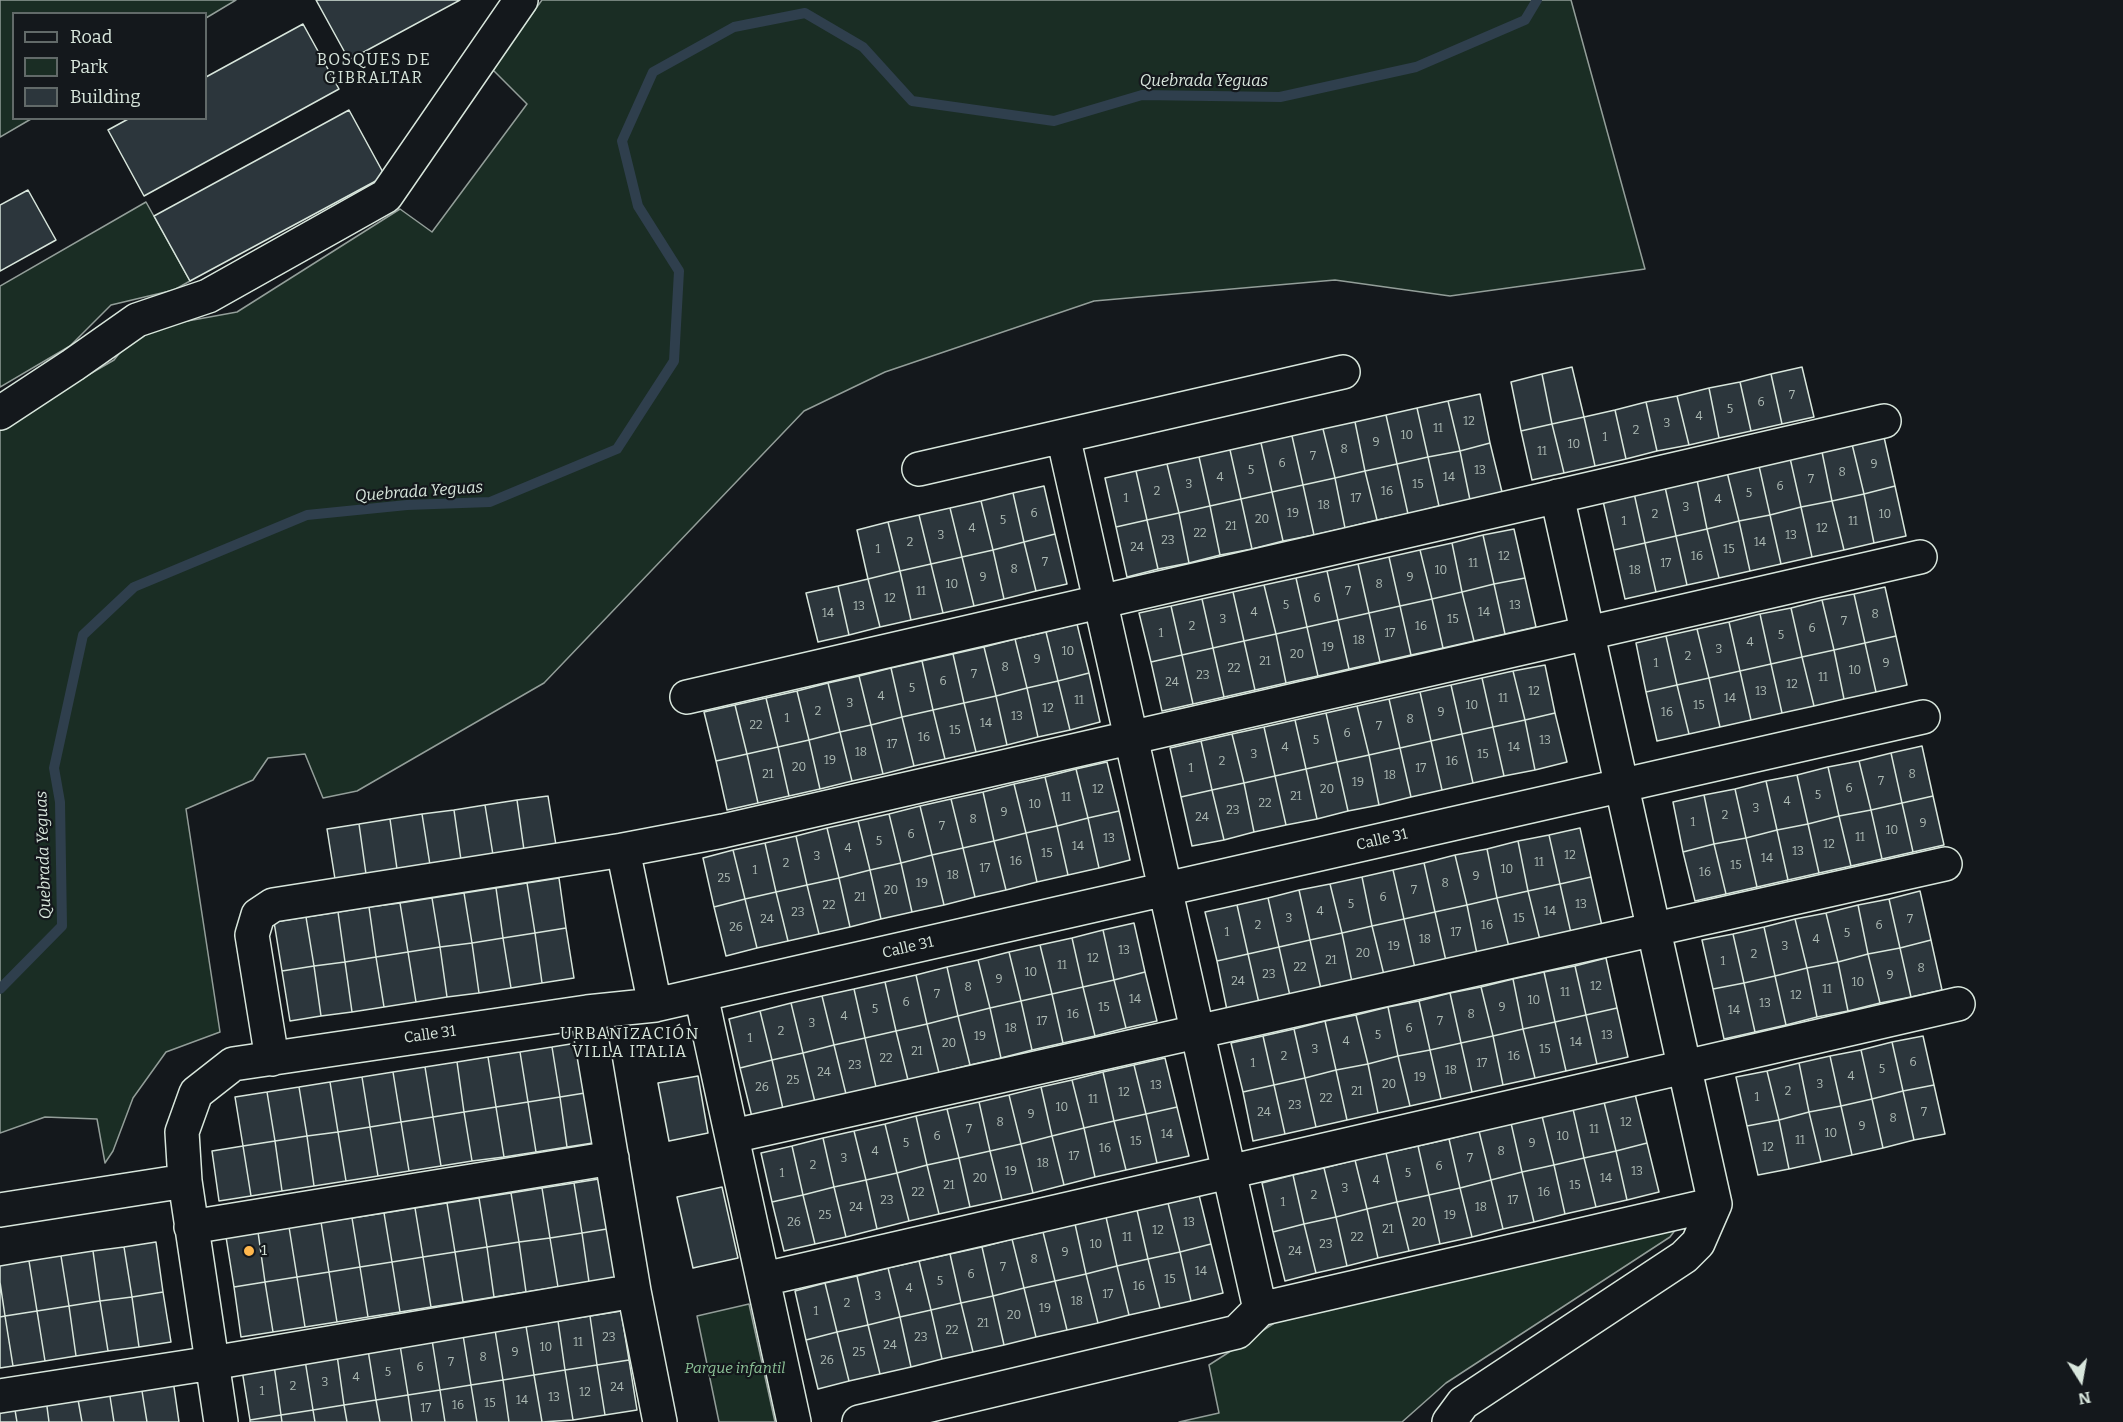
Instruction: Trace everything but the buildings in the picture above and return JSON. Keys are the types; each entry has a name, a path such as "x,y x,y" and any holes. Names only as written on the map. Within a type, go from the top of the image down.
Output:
{"street":[{"path":"0,413 74,365 137,320 208,296 386,196 521,0"},
{"path":"919,469 1343,372"},
{"path":"687,697 1884,421"},
{"path":"1063,436 1260,1309"},
{"path":"1449,1422 1464,1403 1684,1257 1698,1242 1715,1204 1557,496"},
{"path":"272,1059 252,935 258,915 273,904 623,850 723,831 1920,557"},
{"name":"Calle 31","path":"185,1181 182,1132 196,1093 233,1064 587,1012 655,1005 1923,717"},
{"path":"623,850 655,1005"},
{"path":"734,1136 1945,864"},
{"path":"701,995 734,1136 794,1422"},
{"path":"764,1279 1958,1004"},
{"path":"587,1012 634,1291 660,1422"},
{"path":"191,1227 612,1158"},
{"path":"0,1210 185,1181 221,1422"},
{"path":"859,1422 1237,1332 1260,1309 1715,1204"},
{"path":"0,1396 212,1363 634,1291"}],"green space":[{"path":"0,0 236,0 207,17 207,12 12,12 12,120 29,120 0,137"},
{"path":"542,0 1571,0 1645,269 1450,296 1335,280 1094,301 885,372 804,411 544,683 357,791 323,798 305,754 268,758 253,780 186,809 220,1032 166,1052 133,1098 113,1151 105,1163 97,1119 45,1117 0,1133 0,426 114,360 138,330 237,312 400,209 432,232 527,104 492,69"},
{"path":"146,202 190,281 174,290 111,305 70,346 0,387 0,286"},
{"path":"1682,1221 1670,1237 1446,1383 1402,1422 1179,1422 1219,1413 1209,1365 1290,1313"},
{"name":"Parque infantil","path":"749,1304 775,1422 719,1422 697,1316"}],"waterway":[{"name":"Quebrada Yeguas","path":"0,989 62,926 60,802 54,768 83,635 134,587 307,515 407,505 490,502 617,449 674,361 679,271 638,206 622,141 653,72 734,27 805,13 863,47 912,101 1054,121 1142,95 1280,97 1416,67 1525,20 1537,0"}],"place":[{"name":"1","path":"249,1251"}],"district":[{"name":"BOSQUES DE GIBRALTAR","path":"374,70"},
{"name":"URBANIZACIÓN VILLA ITALIA","path":"630,1044"}]}
